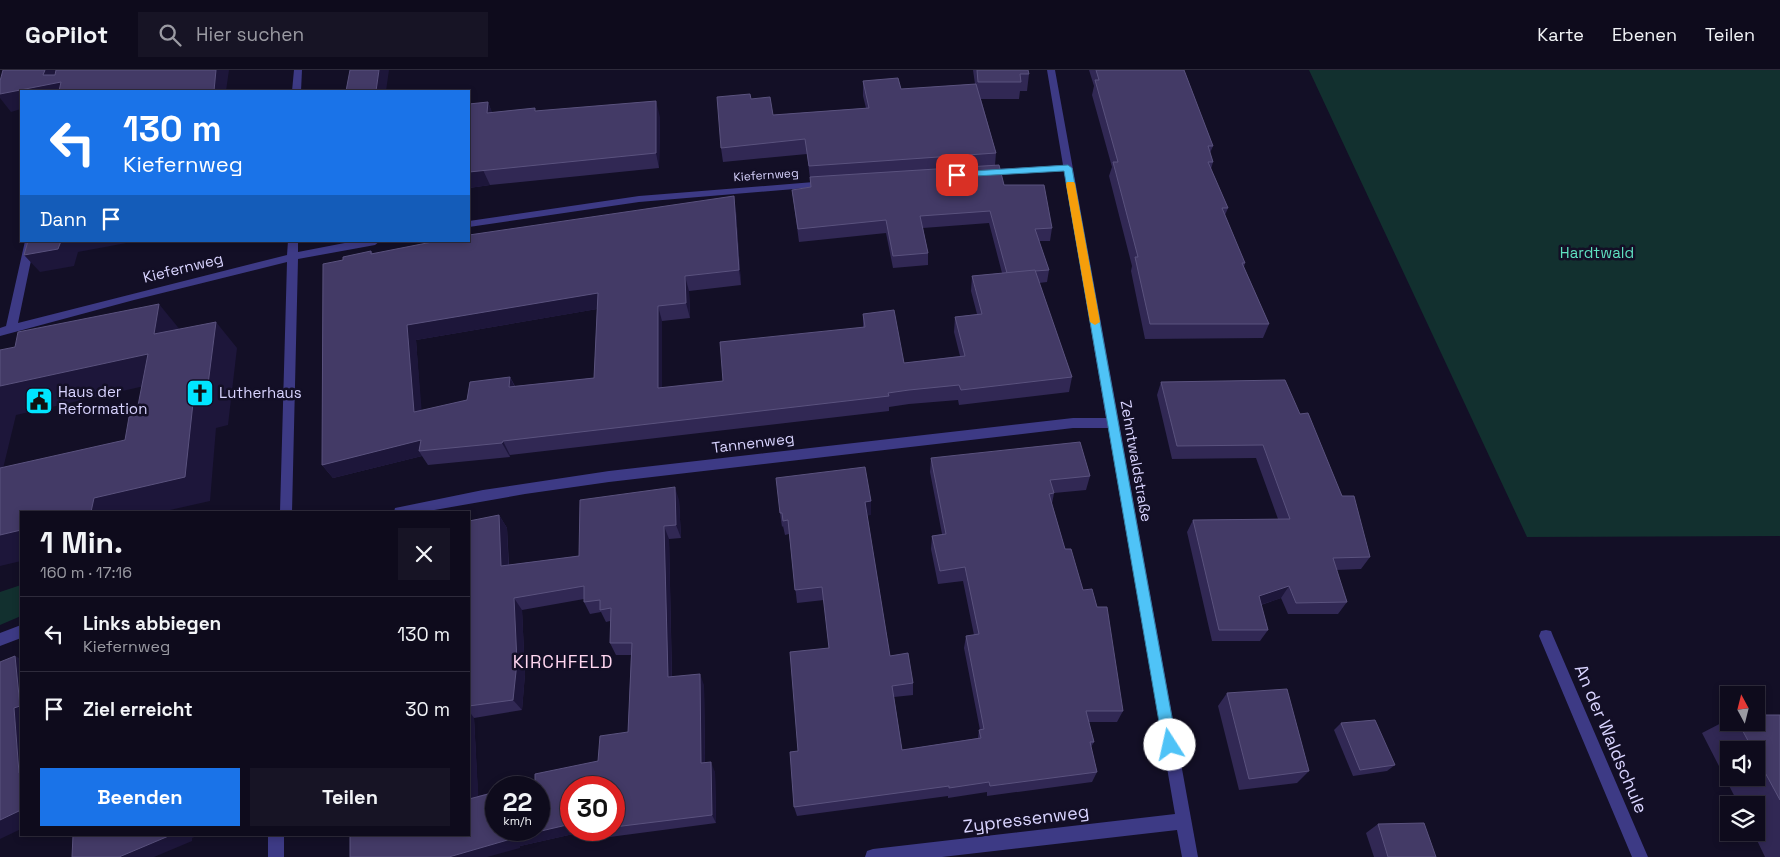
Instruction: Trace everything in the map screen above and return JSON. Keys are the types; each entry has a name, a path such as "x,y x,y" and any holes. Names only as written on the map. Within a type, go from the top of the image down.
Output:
{"street":[{"path":"297,90 298,70"},
{"name":"Zehntwaldstraße","path":"1051,70 1190,857"},
{"path":"976,173 1068,168"},
{"name":"Kiefernweg","path":"470,224 640,199 834,183"},
{"path":"5,331 30,242"},
{"path":"286,511 293,242"},
{"name":"Kiefernweg","path":"5,331 292,257 370,242"},
{"name":"Tannenweg","path":"405,511 523,488 688,467 1073,423 1113,423"},
{"path":"0,640 20,631"},
{"name":"An der Waldschule","path":"1546,636 1640,857"},
{"name":"Zypressenweg","path":"873,857 1184,821"},
{"path":"276,836 276,857"}],"green space":[{"name":"Hardtwald","path":"1309,70 1780,70 1780,536 1527,537"},
{"path":"20,585 20,616 0,625 0,592"}],"building":[{"path":"3,70 45,70 43,75 55,75 56,70 216,70 214,90 59,90 61,82 0,94 0,81"},
{"path":"350,70 379,70 376,90 346,90"},
{"path":"977,70 1028,70 1029,74 1020,74 1021,82 978,82"},
{"path":"1096,70 1184,70 1213,146 1208,146 1213,162 1208,162 1228,208 1222,208 1245,263 1242,263 1269,324 1150,324 1135,257 1138,257 1113,162 1118,162 1095,80 1099,80"},
{"path":"898,78 901,89 976,84 996,153 809,166 805,139 721,148 717,97 750,94 751,99 770,97 773,115 869,108 863,81"},
{"path":"656,101 656,153 470,172 470,104 488,102 487,113 535,108 535,111"},
{"path":"999,165 1004,185 1044,185 1052,228 1035,229 1049,270 1007,273 990,211 920,216 928,253 893,256 886,220 798,229 792,190 811,187 810,177"},
{"path":"734,196 739,270 685,276 686,303 658,306 658,388 723,381 720,342 865,327 863,314 894,310 904,363 965,356 955,317 982,314 972,276 1035,270 1072,377 961,390 959,385 909,390 888,393 889,396 503,441 502,443 419,451 421,440 322,465 323,264 343,260 343,257 371,251 371,254 432,242 470,242 470,235","holes":["598,293 594,378 509,387 510,377 470,382 467,400 414,412 407,325"]},
{"path":"28,242 61,242 58,249 24,255"},
{"path":"159,304 154,334 216,322 206,400 193,403 185,477 94,498 91,511 20,511 20,530 0,535 0,468 125,440 129,417 136,416 148,354 0,386 0,350 15,347 18,332"},
{"path":"1285,380 1300,414 1308,413 1342,496 1354,496 1370,557 1333,558 1347,602 1296,603 1289,586 1259,596 1268,630 1219,630 1193,520 1290,519 1263,445 1177,446 1161,382"},
{"path":"1080,442 1090,476 1050,480 1054,493 1049,494 1065,549 1071,549 1083,590 1092,589 1097,607 1107,607 1123,711 1086,711 1094,742 1090,742 1097,772 990,786 989,782 949,788 949,786 794,807 790,752 798,751 790,652 829,648 822,587 795,590 788,520 783,521 782,513 780,513 776,478 865,467 871,501 865,502 890,656 908,653 913,683 892,686 902,750 981,738 979,730 984,729 966,636 979,634 965,567 940,571 932,536 946,534 931,458"},
{"path":"675,487 676,525 664,526 668,677 700,674 701,763 711,762 712,815 625,826 625,776 560,776 560,827 550,829 550,776 535,776 535,774 598,761 600,736 628,732 632,643 610,643 611,608 600,610 600,600 584,602 584,586 514,598 517,662 513,700 470,706 470,521 499,515 501,566 579,556 580,500"},
{"path":"15,656 20,706 14,708 20,772 20,810 0,820 0,662"},
{"path":"1287,689 1309,771 1249,779 1227,693"},
{"path":"1765,715 1780,715 1780,800 1765,772 1765,741 1748,741 1743,731 1765,731"},
{"path":"1375,720 1395,765 1360,770 1341,723"},
{"path":"485,795 485,841 504,841 449,857 350,857 350,836 470,836 470,799"},
{"path":"1424,823 1436,857 1388,857 1378,824"},
{"path":"73,836 169,836 119,857 72,857"}],"slow traffic":[{"path":"1071,184 1095,322"}],"place":[{"name":"Lutherhaus","path":"200,393"},
{"name":"Haus der Reformation","path":"39,401"}],"district":[{"name":"KIRCHFELD","path":"563,662"}],"route":[{"path":"957,175 1068,168 1170,745"}]}
